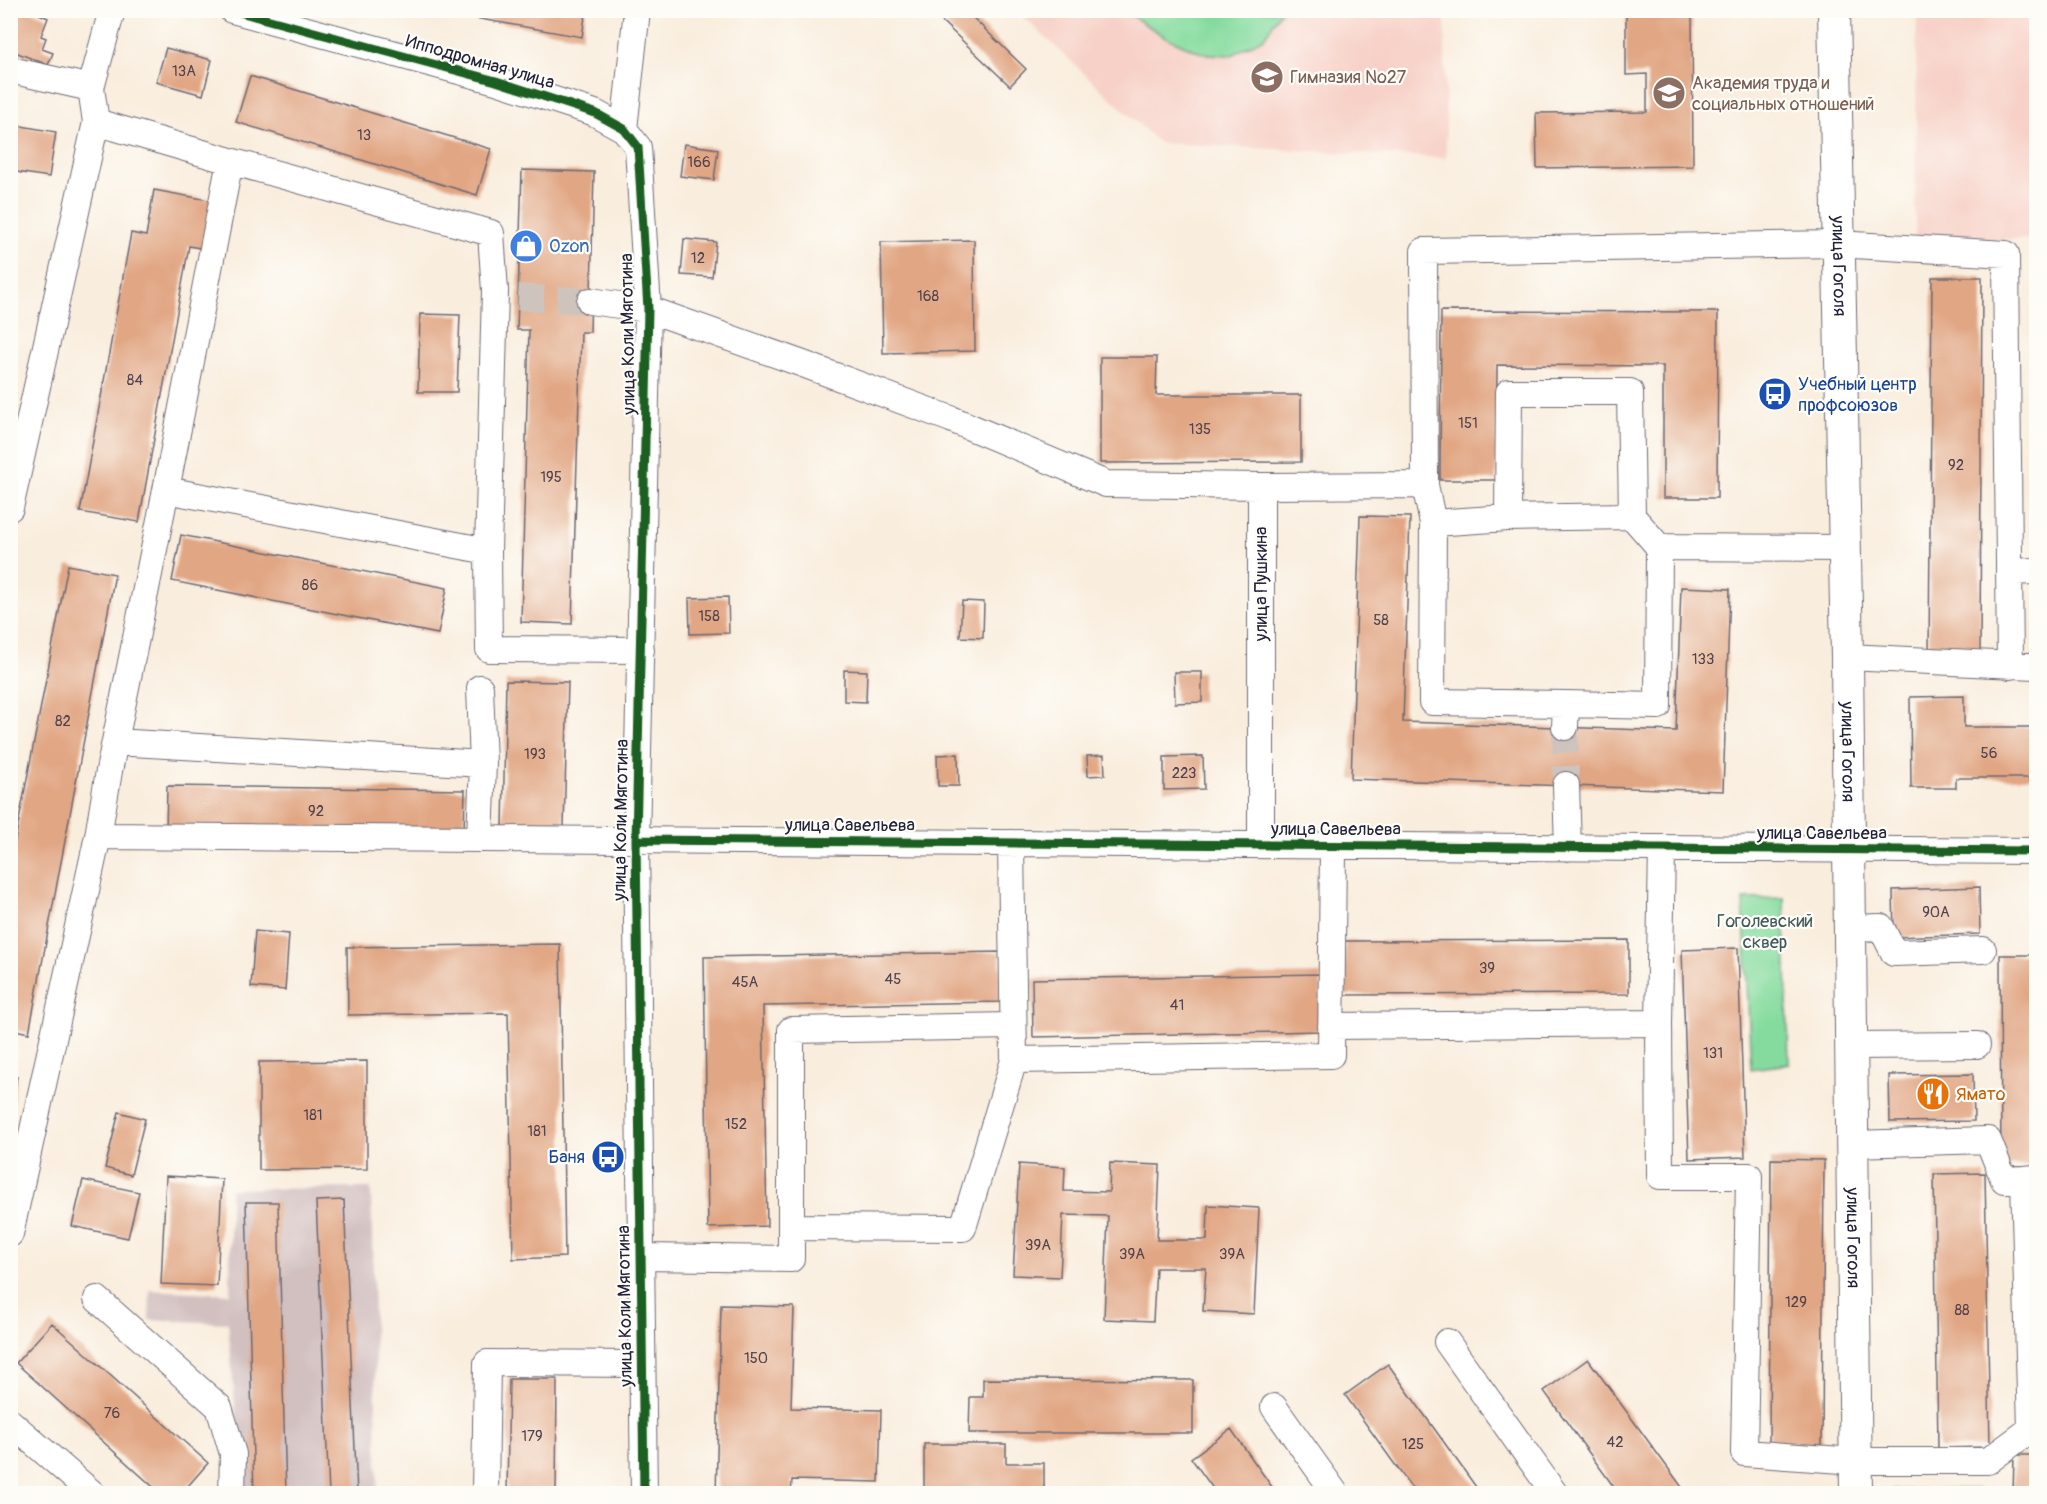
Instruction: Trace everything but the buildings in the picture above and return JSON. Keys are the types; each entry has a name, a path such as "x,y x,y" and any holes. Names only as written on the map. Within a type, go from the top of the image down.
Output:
{"main road":[{"name":"улица Гоголя","path":"1834,10 1847,657 1856,1494"}],"street":[{"path":"10,508 96,122 91,88 112,10"},
{"name":"Ипподромная улица","path":"232,10 302,20 496,81 595,113 631,138"},
{"name":"улица Коли Мяготина","path":"637,10 631,138 648,309 636,840 644,1494"},
{"path":"10,70 91,88"},
{"path":"96,122 491,233 507,294 488,551 489,649 641,650"},
{"path":"10,1234 98,836 108,771 116,742 230,161"},
{"path":"1508,518 1509,392 1630,392 1632,516 1659,547 1658,706 1566,716 1432,702 1433,523 1425,485 1424,251 1838,243 2006,254 2010,666"},
{"path":"590,301 648,309 951,419 1106,484 1425,485"},
{"name":"улица Пушкина","path":"1261,486 1261,845"},
{"path":"166,490 488,551"},
{"path":"1433,523 1508,518 1632,516"},
{"path":"1659,547 1845,548"},
{"path":"2009,572 2037,571"},
{"path":"1847,657 2037,666"},
{"path":"480,688 483,764 480,838"},
{"path":"116,742 483,764"},
{"path":"1566,785 1568,848"},
{"name":"улица Савельева","path":"98,836 2037,851"},
{"path":"791,1227 963,1228 1014,1060 1011,843"},
{"path":"1014,1060 1331,1055 1333,846"},
{"path":"1662,848 1659,1023 1660,1176 1749,1176 1744,1453 1856,1461 1988,1461 2034,1429 2030,1179 2004,1180 1988,1140 1852,1144"},
{"path":"1850,928 1881,927 1894,953 1983,950"},
{"path":"1331,1026 1659,1023"},
{"path":"641,1257 791,1259 791,1029 1013,1026"},
{"path":"1851,1046 1977,1045"},
{"path":"97,1299 219,1407 233,1454 232,1494"},
{"path":"1448,1342 1555,1494"},
{"path":"485,1494 487,1363 642,1364"},
{"path":"1274,1407 1336,1494"},
{"path":"10,1422 93,1494"}],"shaded area":[{"name":"Гимназия №27","path":"1017,11 1445,11 1446,158 1159,143"},
{"path":"1917,11 2036,11 2036,239 1915,241"},
{"path":"371,1188 378,1493 240,1493 239,1450 228,1323 149,1320 150,1290 230,1294 230,1189"}],"green space":[{"path":"1124,11 1281,11 1264,38 1232,55 1204,54 1167,38"},
{"name":"Гоголевский сквер","path":"1784,898 1789,1064 1751,1069 1743,899"},
{"path":"1978,1489 1978,1494 1893,1493 1893,1490"}],"tunnel":[{"path":"518,297 590,301"},
{"path":"1565,727 1566,785"}],"cycle path":[{"path":"232,10 496,81 595,113 624,129 638,147 648,309 636,840 644,1494"},
{"path":"636,840 2036,851"}],"place":[{"name":"Гимназия №27","path":"1267,77"},
{"name":"Академия труда и социальных отношений","path":"1669,93"},
{"name":"Ozon","path":"526,246"},
{"name":"Учебный центр профсоюзов","path":"1775,394"},
{"name":"Ямато","path":"1933,1094"},
{"name":"Баня","path":"608,1157"}]}
